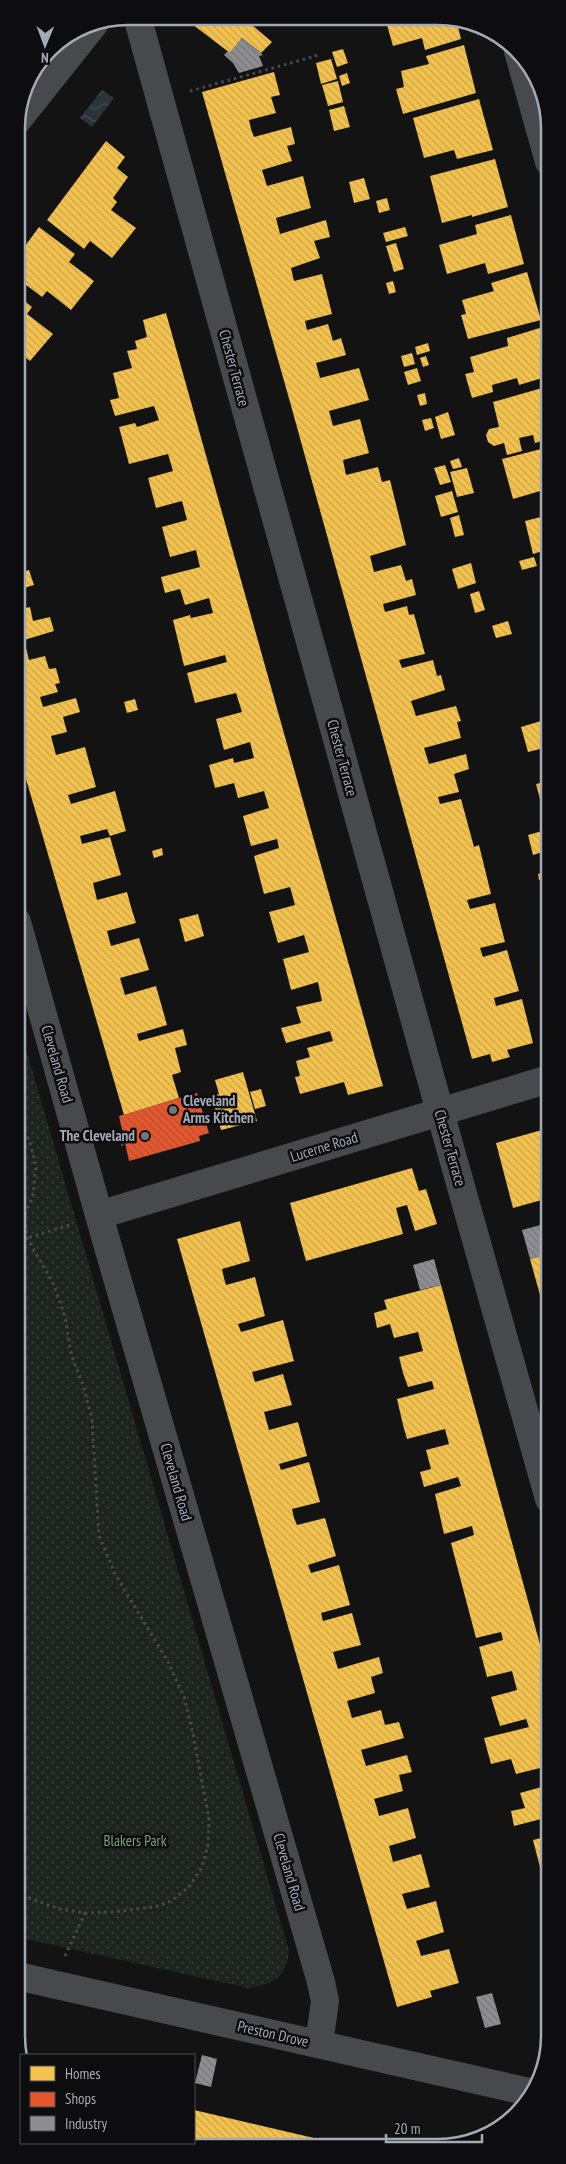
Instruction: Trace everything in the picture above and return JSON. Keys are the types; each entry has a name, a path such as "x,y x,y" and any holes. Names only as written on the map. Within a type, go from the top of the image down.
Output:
{"street":[{"name":"Chester Terrace","path":"139,25 440,1113 541,1471"},
{"path":"28,106 86,35"},
{"path":"523,70 541,133"},
{"name":"Cleveland Road","path":"25,951 99,1215 320,1982 325,2001 319,2044"},
{"name":"Lucerne Road","path":"99,1215 541,1081"},
{"name":"Preston Drove","path":"25,1978 525,2091"}],"path":[{"path":"160,99 278,68 316,56 315,52"},
{"path":"25,1131 36,1165 33,1196 25,1215"},
{"path":"27,1238 99,1215"},
{"path":"25,1224 27,1238 53,1283 65,1316 71,1354 83,1385 92,1418 98,1523 101,1542 115,1574 168,1662 184,1697 207,1802 208,1836 202,1867 196,1877 182,1893 159,1906 138,1910 85,1913 60,1909 25,1897"}],"green space":[{"name":"Blakers Park","path":"25,1045 289,1951 282,1974 272,1982 248,1988 25,1939"}],"water":[{"path":"102,90 114,98 92,127 80,118"}],"building: Homes":[{"path":"193,25 252,25 272,42 261,53 242,38 230,53"},
{"path":"387,25 445,25 458,27 461,39 425,50 422,38 393,46"},
{"path":"464,45 476,93 403,114 396,89 404,87 401,71 429,64 426,56"},
{"path":"343,49 348,63 337,67 332,52"},
{"path":"331,59 337,79 321,84 316,63"},
{"path":"274,72 280,95 271,97 276,113 249,120 251,129 254,137 291,127 295,144 287,146 292,161 262,170 267,186 303,176 311,208 276,218 280,234 326,220 330,237 314,241 320,258 291,268 294,281 322,274 332,314 305,321 307,330 328,324 333,341 341,338 346,355 316,363 320,378 359,368 369,400 329,411 333,426 360,419 369,453 343,460 346,475 378,467 382,482 390,480 406,545 370,556 374,572 401,565 406,581 412,579 416,595 383,604 385,612 407,606 409,615 414,614 425,654 399,660 402,668 433,660 437,676 441,675 445,690 411,701 416,716 456,706 461,721 457,722 461,738 424,748 429,764 466,754 469,769 454,774 459,792 438,797 440,804 461,799 474,847 479,845 491,894 467,900 470,909 495,903 505,942 480,948 483,957 507,950 519,991 494,998 496,1006 522,999 533,1043 507,1050 510,1057 492,1062 490,1054 472,1059 202,92"},
{"path":"347,73 350,83 342,86 339,76"},
{"path":"338,81 343,102 328,106 322,85"},
{"path":"479,99 493,150 457,159 454,150 424,158 413,118"},
{"path":"344,106 350,127 334,131 329,110"},
{"path":"106,141 125,157 117,168 128,177 113,198 117,202 111,210 136,228 112,258 90,241 84,249 47,220"},
{"path":"495,159 508,207 442,223 430,176"},
{"path":"364,178 370,199 354,203 349,182"},
{"path":"387,198 390,210 379,213 376,201"},
{"path":"511,215 524,264 488,274 485,263 447,274 439,245 477,234 475,225"},
{"path":"39,227 75,254 69,262 94,281 71,310 47,291 42,297 25,284 25,246"},
{"path":"405,227 408,236 386,242 383,233"},
{"path":"396,243 404,269 394,272 386,246"},
{"path":"527,272 541,320 468,339 461,315 466,314 462,300 494,291 491,283"},
{"path":"393,281 396,292 389,294 386,283"},
{"path":"25,301 32,307 27,314 53,334 30,361 25,357"},
{"path":"166,313 383,1086 348,1095 344,1082 300,1094 295,1077 300,1076 296,1061 310,1057 307,1048 333,1041 330,1031 286,1043 281,1028 301,1023 296,1007 322,1001 318,982 291,990 283,959 309,952 304,935 278,943 269,912 295,905 290,887 264,894 254,856 279,848 277,839 251,846 243,816 269,808 264,791 238,798 234,783 215,788 209,765 233,758 234,763 254,758 250,742 224,750 216,719 242,712 236,693 195,703 187,673 227,662 225,655 184,666 173,620 190,615 191,618 213,613 209,598 185,605 180,589 165,593 161,577 200,567 196,550 170,557 162,527 187,520 182,501 156,508 148,478 173,471 168,454 129,464 119,427 135,423 137,427 159,420 154,406 115,416 110,400 119,398 113,373 132,368 127,351 137,349 135,341 147,337 143,320"},
{"path":"541,328 541,378 519,385 517,378 492,385 493,392 472,398 465,374 474,372 470,357 508,346 507,338"},
{"path":"428,343 430,351 417,355 415,347"},
{"path":"412,353 415,364 404,367 401,356"},
{"path":"426,356 429,365 423,367 420,358"},
{"path":"417,368 421,381 408,385 404,372"},
{"path":"541,388 541,441 535,443 533,435 519,438 522,451 507,455 504,443 494,446 488,442 486,435 489,429 499,427 493,402"},
{"path":"425,393 427,404 420,406 417,395"},
{"path":"448,412 455,435 441,439 435,417"},
{"path":"431,418 434,428 425,431 422,420"},
{"path":"541,449 541,491 513,499 502,459"},
{"path":"459,458 462,467 453,469 450,461"},
{"path":"445,465 451,482 440,485 434,468"},
{"path":"467,468 474,493 457,497 450,472"},
{"path":"452,491 458,512 441,517 435,496"},
{"path":"459,515 464,535 455,537 450,518"},
{"path":"541,517 541,552 533,554 525,521"},
{"path":"534,557 537,566 522,570 519,561"},
{"path":"471,563 476,583 458,589 452,569"},
{"path":"29,570 34,585 25,588 25,571"},
{"path":"479,591 485,610 475,613 470,594"},
{"path":"30,607 33,621 50,617 54,631 25,640 25,608"},
{"path":"508,621 512,634 496,638 492,626"},
{"path":"25,644 29,660 45,656 49,669 56,668 60,683 55,684 58,692 40,697 43,707 76,698 80,712 63,717 67,732 51,736 56,755 85,747 96,787 68,795 71,804 115,791 126,831 110,836 107,829 80,836 82,844 110,837 121,875 93,883 97,900 127,892 136,923 107,931 111,946 139,938 149,970 120,978 125,995 156,986 167,1025 137,1034 139,1041 183,1029 187,1045 175,1048 181,1072 172,1075 179,1098 124,1115 25,775"},
{"path":"135,699 138,710 127,713 124,702"},
{"path":"541,721 541,749 528,752 521,727"},
{"path":"541,783 541,803 536,784"},
{"path":"541,831 541,852 533,855 528,835"},
{"path":"162,848 163,855 154,858 152,851"},
{"path":"198,914 204,936 185,942 179,919"},
{"path":"243,1072 257,1121 221,1130 211,1096 219,1094 215,1080"},
{"path":"261,1089 266,1106 255,1109 250,1092"},
{"path":"541,1130 541,1200 513,1208 496,1143"},
{"path":"412,1168 419,1191 426,1189 437,1224 415,1231 407,1205 396,1208 403,1234 306,1261 290,1203"},
{"path":"240,1221 250,1261 222,1269 226,1285 255,1277 265,1316 238,1324 241,1332 283,1320 294,1361 252,1372 255,1382 283,1374 292,1405 264,1412 269,1430 298,1422 307,1456 279,1464 281,1470 309,1462 320,1502 292,1509 294,1518 297,1525 325,1518 336,1556 308,1565 311,1573 339,1565 350,1605 321,1613 323,1621 352,1613 361,1645 333,1652 338,1669 379,1657 383,1673 371,1677 375,1693 347,1701 352,1718 381,1710 385,1725 399,1722 404,1738 361,1750 366,1766 407,1755 412,1772 399,1775 403,1791 374,1799 379,1816 408,1808 416,1838 389,1846 393,1862 421,1854 430,1887 402,1894 407,1909 436,1901 444,1932 416,1941 421,1956 449,1949 459,1983 430,1991 432,1997 397,2007 177,1239"},
{"path":"541,1256 541,1298 530,1259"},
{"path":"441,1285 541,1648 541,1772 540,1768 516,1774 511,1759 491,1764 484,1738 529,1727 526,1719 500,1726 491,1697 517,1690 512,1671 487,1677 479,1647 503,1640 501,1632 476,1638 451,1543 474,1535 472,1526 444,1534 435,1494 461,1486 458,1477 424,1487 420,1472 431,1469 426,1450 449,1444 445,1429 407,1439 397,1399 434,1389 432,1381 408,1387 399,1357 423,1351 418,1332 394,1338 390,1324 377,1328 374,1313 387,1309 384,1300"},
{"path":"541,1787 541,1819 514,1826 511,1811 525,1808 520,1793"},
{"path":"541,1838 541,1871 533,1840"},
{"path":"195,2110 318,2139 195,2139"}],"building: Shops":[{"path":"197,1093 209,1133 199,1136 200,1141 129,1161 119,1116"}],"building: Industry":[{"path":"242,38 263,55 259,56 263,66 239,73 233,63 224,55 228,51 230,53"},
{"path":"541,1225 541,1256 530,1259 522,1230"},
{"path":"434,1259 441,1285 420,1290 413,1265"},
{"path":"492,1993 501,2024 485,2028 476,1997"},
{"path":"202,2055 217,2059 211,2087 195,2083"}],"place":[{"name":"Cleveland Arms Kitchen","path":"173,1110"},
{"name":"The Cleveland","path":"145,1136"}]}
